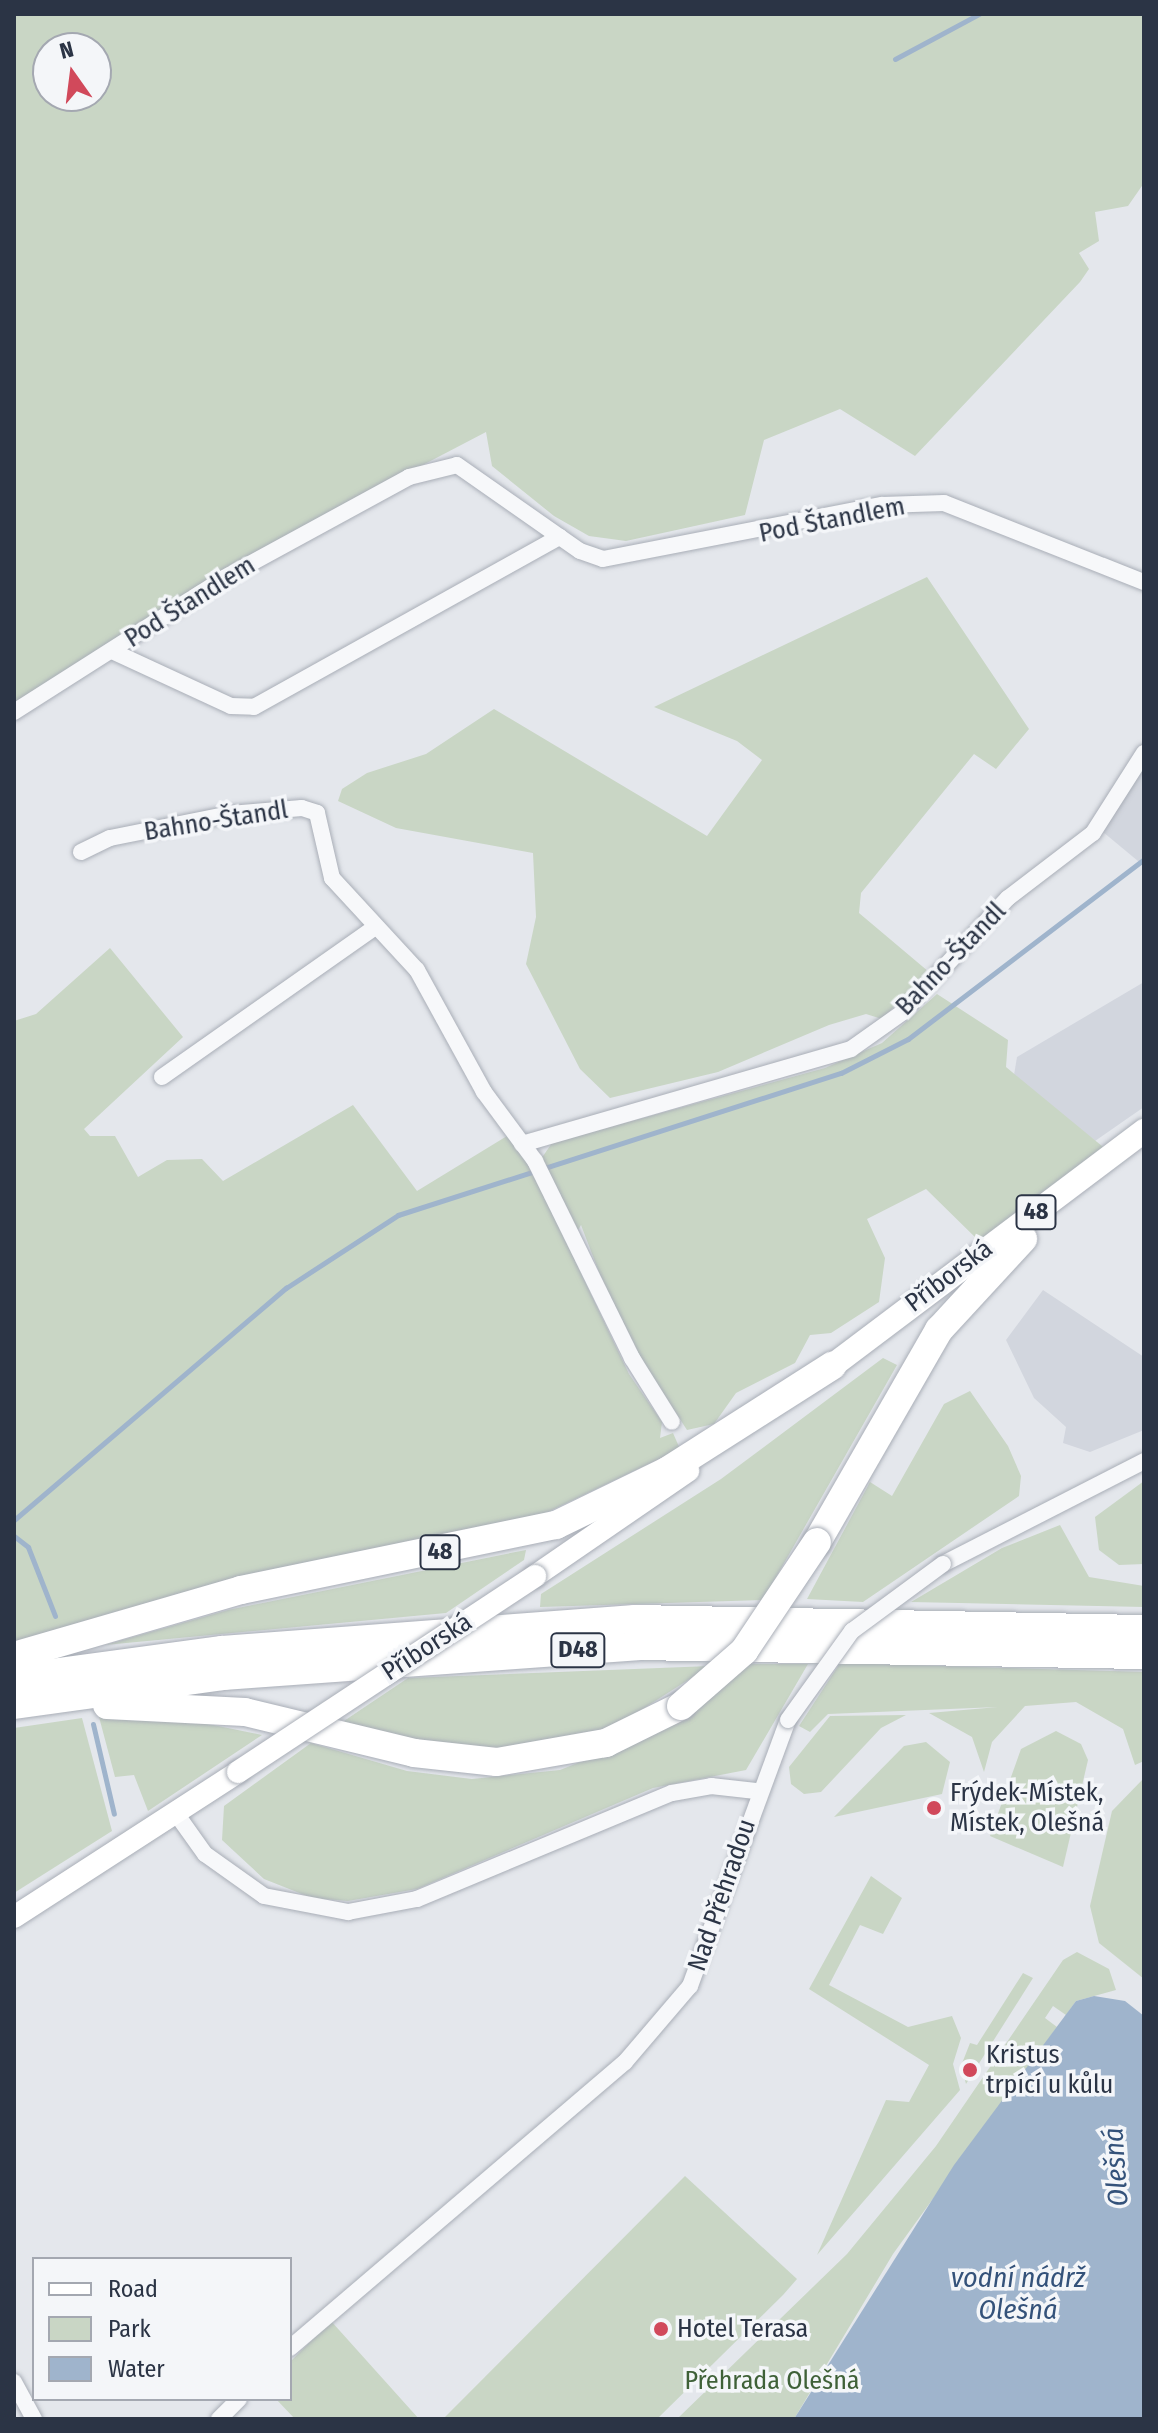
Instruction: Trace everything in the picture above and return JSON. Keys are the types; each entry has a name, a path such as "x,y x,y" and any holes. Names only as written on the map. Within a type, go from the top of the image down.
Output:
{"highway":[{"path":"14,1707 223,1710 320,1725 414,1753 497,1762 606,1743 681,1706 744,1651 817,1542 939,1330 1023,1239"},
{"name":"48","path":"14,1656 241,1590 556,1525 667,1471 832,1366"},
{"name":"D48","path":"14,1678 222,1650 635,1619 1144,1629"},
{"name":"D48","path":"14,1707 223,1676 637,1646 1144,1655"}],"main road":[{"name":"Příborská","path":"832,1366 1144,1131"},
{"name":"Příborská","path":"14,1917 535,1576 832,1366 1023,1239 1144,1151"}],"street":[{"name":"Pod Štandlem","path":"14,712 224,578 433,468 457,465 560,537 603,559 882,505 944,503 1144,582"},
{"name":"Pod Štandlem","path":"112,651 231,706 254,707 560,537"},
{"name":"Bahno-Štandl","path":"522,1144 851,1049 903,1012 1008,898 1093,833 1144,753"},
{"name":"Bahno-Štandl","path":"81,852 144,831 302,808 325,825 332,878 374,928 417,970 484,1092 537,1166 632,1358 672,1422"},
{"path":"162,1077 374,928"},
{"name":"Nad Přehradou","path":"292,2346 625,2062 690,1986 712,1938 756,1791 788,1720 852,1631 943,1564 1144,1461"},
{"path":"175,1812 205,1854 264,1896 348,1912 417,1899 672,1793 711,1786 756,1791"},
{"path":"14,2382 34,2419"},
{"path":"219,2419 237,2401"}],"shaded area":[{"path":"1144,762 1144,866 1103,832"},
{"path":"1144,982 1144,1107 1095,1141 1014,1075 1017,1057"},
{"path":"1043,1290 1144,1357 1144,1430 1090,1452 1063,1443 1066,1427 1034,1398 1006,1340"}],"green space":[{"path":"14,14 1144,14 1144,183 1128,206 1095,212 1099,241 1079,253 1089,269 1080,282 915,456 840,409 764,440 745,515 626,541 589,536 554,516 492,466 486,432 241,560 14,705"},
{"path":"927,577 1029,729 996,769 974,754 861,893 859,913 929,972 882,1019 866,1014 829,1025 718,1072 610,1098 580,1069 526,964 536,917 533,853 396,828 338,801 342,789 367,773 426,754 494,709 707,836 762,760 737,741 654,707"},
{"path":"110,948 183,1037 84,1129 90,1136 115,1136 138,1177 167,1160 202,1159 223,1181 353,1105 417,1191 507,1136 529,1164 629,1374 662,1422 660,1438 673,1433 680,1449 529,1521 14,1642 14,1021 36,1014"},
{"path":"937,994 1008,1040 1006,1067 1108,1151 981,1243 926,1189 867,1219 885,1258 879,1302 831,1333 810,1335 795,1363 736,1393 714,1424 687,1430 620,1327 581,1225 577,1232 541,1159 552,1143 825,1068 882,1043"},
{"path":"883,1358 897,1365 763,1600 540,1607 541,1594 721,1479"},
{"path":"970,1391 1008,1446 1021,1476 1019,1496 863,1602 807,1599 870,1482 892,1496 944,1404"},
{"path":"1144,1481 1144,1564 1119,1565 1099,1550 1095,1517"},
{"path":"1060,1525 1089,1577 1144,1586 1144,1607 911,1602 1002,1548"},
{"path":"526,1550 524,1560 446,1613 105,1645 228,1610"},
{"path":"840,1663 1144,1672 1144,1761 1135,1765 1123,1729 1076,1702 1025,1706 992,1742 984,1772 972,1737 929,1713 998,1707 828,1714 810,1732 799,1726"},
{"path":"749,1664 808,1664 746,1770 653,1788 417,1889 348,1901 312,1898 264,1879 222,1840 224,1806 311,1743 407,1771 472,1779 560,1770 678,1723"},
{"path":"710,1666 613,1728 481,1753 338,1725 408,1678"},
{"path":"164,1715 262,1735 148,1811 134,1775 115,1777 99,1717"},
{"path":"906,1715 881,1728 821,1792 804,1794 791,1784 789,1767 830,1716"},
{"path":"82,1718 112,1831 14,1893 14,1728"},
{"path":"1056,1731 1081,1744 1088,1760 1063,1867 990,1836 1021,1749"},
{"path":"926,1742 950,1762 942,1794 834,1817 904,1746"},
{"path":"1144,1778 1144,1979 1099,1943 1090,1906 1112,1811"},
{"path":"871,1876 902,1898 883,1934 860,1925 829,1985 908,2027 952,2016 961,2038 953,2064 960,2090 817,2255 886,2100 909,2102 929,2065 809,1989"},
{"name":"Přehrada Olešná","path":"1077,1952 1109,1969 1116,1990 1076,2001 1066,2015 1053,2006 1045,2018 1057,2027 893,2254 794,2419 677,2419 847,2254 936,2146 1063,1960"},
{"path":"1023,1973 1033,1978 966,2084 961,2066 970,2043 977,2045"},
{"path":"685,2176 797,2279 783,2295 657,2419 443,2419"},
{"path":"331,2321 419,2419 295,2419 278,2401 292,2401 292,2360"}],"water":[{"name":"vodní nádrž Olešná","path":"1094,1996 1125,2001 1144,2016 1144,2419 794,2419 954,2165 1076,2001"}],"waterway":[{"path":"895,59 979,14"},
{"path":"14,1520 286,1288 398,1215 841,1073 908,1039 1144,859"},
{"path":"14,1536 28,1547 55,1616"},
{"path":"93,1724 114,1814"}],"place":[{"name":"Frýdek-Místek, Místek, Olešná","path":"934,1808"},
{"name":"Kristus trpící u kůlu","path":"970,2070"},
{"name":"Hotel Terasa","path":"661,2329"}],"water label":[{"name":"Olešná","path":"1116,2167"}]}
